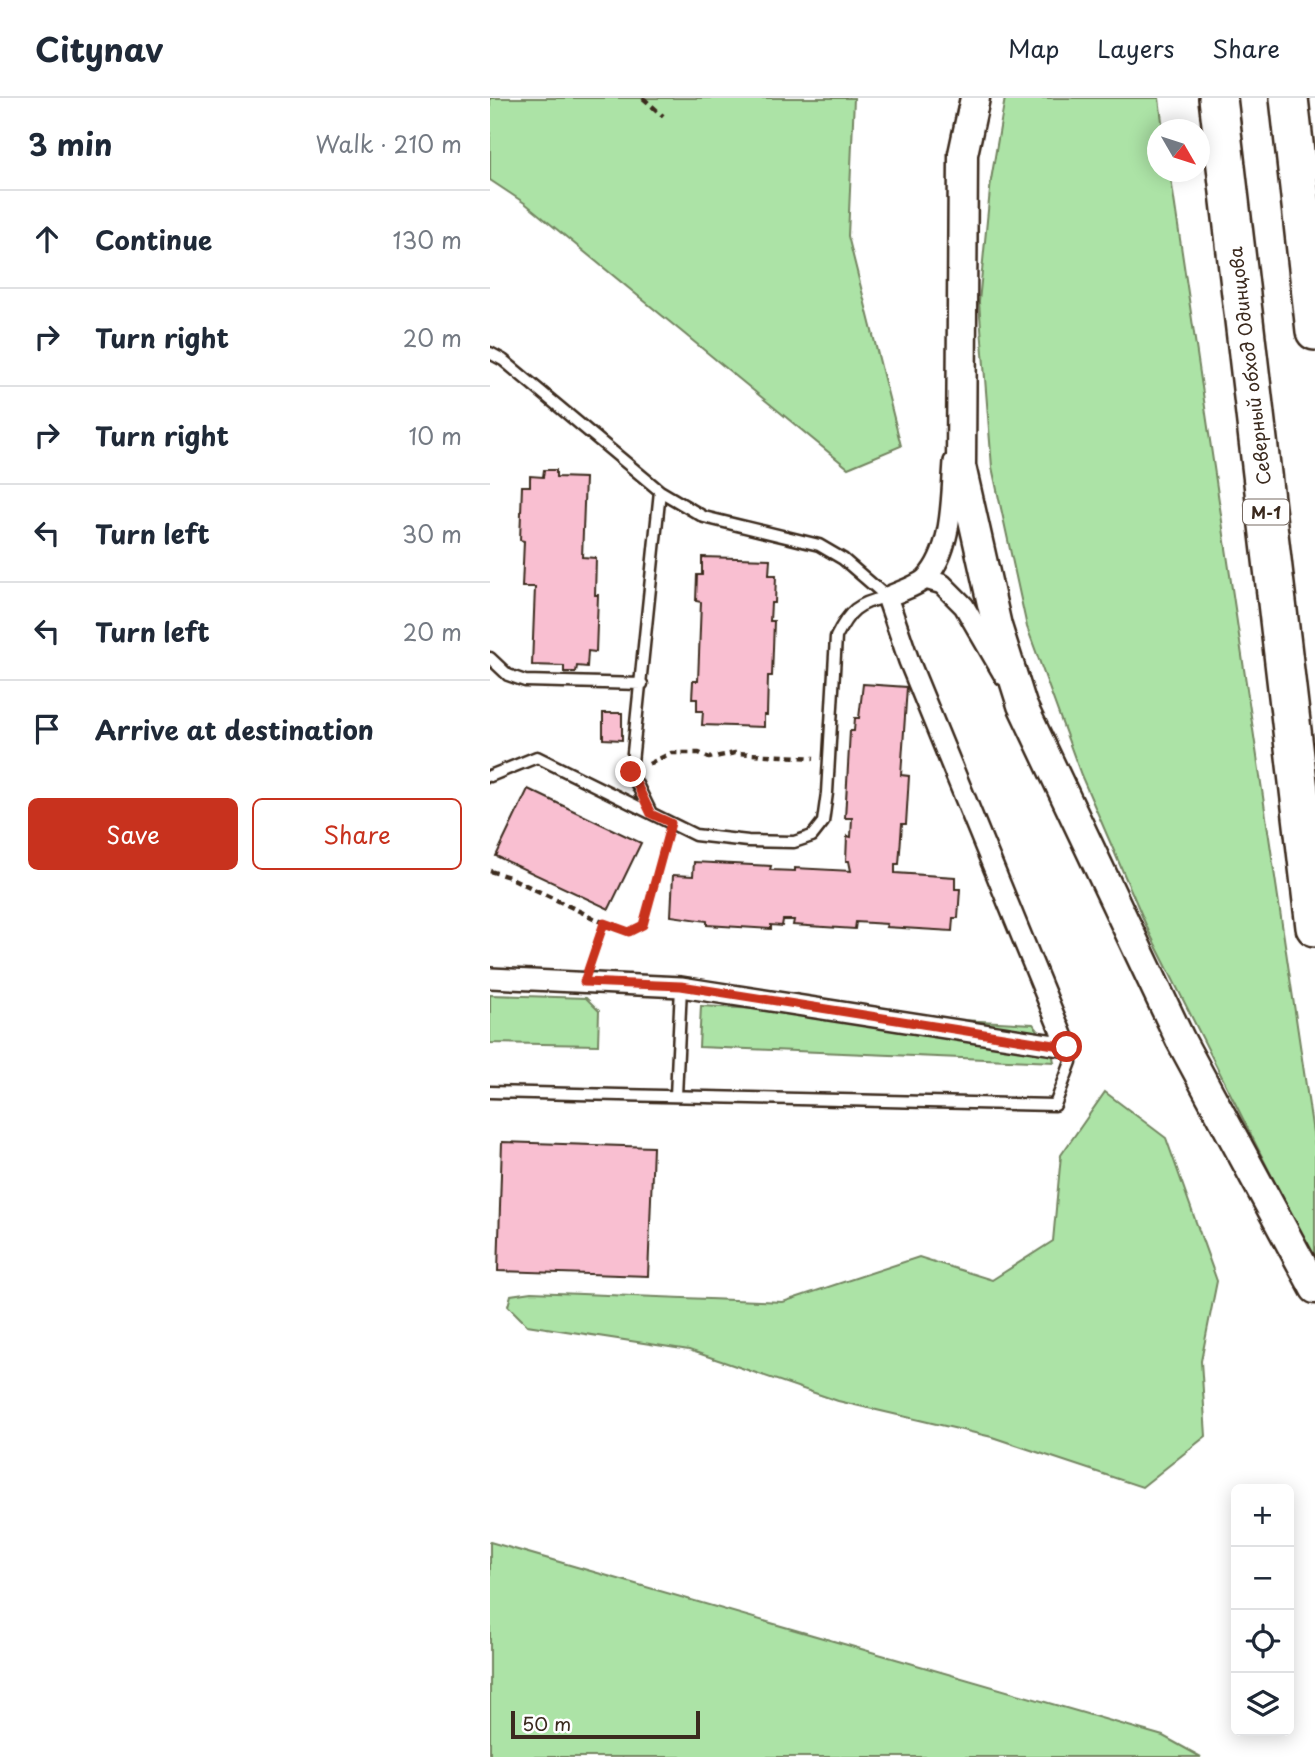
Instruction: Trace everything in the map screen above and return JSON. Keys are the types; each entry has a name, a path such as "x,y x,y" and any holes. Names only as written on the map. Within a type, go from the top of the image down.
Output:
{"highway":[{"name":"Северный обход Одинцова","path":"1218,98 1315,927"},
{"path":"1289,98 1315,331"}],"main road":[{"path":"975,98 963,154 961,466 997,626 1022,705 1180,1039 1315,1289"}],"street":[{"path":"962,343 949,520 941,554 925,579 887,597 909,661 1067,1047"},
{"path":"925,579 942,584 964,606 1022,705"},
{"path":"490,978 681,986 1067,1047"}],"lane":[{"path":"490,352 660,491 704,517 819,545 843,559 887,597"},
{"path":"651,814 631,772 660,491"},
{"path":"490,776 537,757 695,835 719,839 794,842 812,836 823,822 836,636 848,614 868,600 887,597"},
{"path":"490,658 508,676 525,681 642,684"},
{"path":"676,1096 681,986"},
{"path":"490,1092 1055,1105 1071,1062 1067,1047"}],"path":[{"path":"643,98 663,116"},
{"path":"631,772 671,753 699,753 709,758 735,753 829,758"},
{"path":"490,871 509,877 604,923 629,932 643,925 671,823"},
{"path":"584,982 604,923"}],"green space":[{"path":"490,98 854,98 848,236 901,446 848,468 526,204 490,180"},
{"path":"1005,98 1159,98 1162,119 1147,119 1147,182 1171,182 1315,1146 1315,1262 1149,932 1081,775 1027,627 992,467 979,302 991,180"},
{"path":"490,995 586,998 599,1011 598,1045 490,1043"},
{"path":"701,1006 1033,1024 1051,1047 1054,1062 699,1047"},
{"path":"1105,1092 1166,1138 1217,1281 1201,1361 1206,1436 1142,1487 992,1437 838,1401 689,1350 527,1325 508,1306 511,1295 531,1292 783,1302 919,1257 992,1280 1053,1241 1061,1155"},
{"path":"490,1542 1163,1736 1201,1757 490,1757"}],"building":[{"path":"544,470 556,470 556,477 585,478 582,557 596,558 596,652 588,651 587,667 577,666 576,672 564,672 564,666 532,665 535,587 522,587 522,486 530,486 530,476 543,477"},
{"path":"702,557 770,559 769,575 776,575 775,603 771,603 770,621 774,621 772,676 768,676 764,727 702,725 703,711 697,711 697,699 692,699 693,681 698,681 701,602 696,601 697,575 702,575"},
{"path":"863,684 907,687 901,775 909,776 906,824 902,824 899,864 895,864 895,873 955,877 955,889 960,889 958,918 953,918 952,931 886,927 887,924 856,922 855,929 793,925 794,920 783,920 782,926 771,925 771,929 707,925 707,921 671,916 673,875 693,876 694,862 771,866 770,870 795,871 795,868 851,871 849,861 846,861 847,836 851,837 852,818 845,818 850,731 854,731 855,718 859,718"},
{"path":"603,713 622,713 622,740 603,739"},
{"path":"528,789 641,843 609,909 496,856"},
{"path":"502,1142 653,1147 648,1276 498,1271"}],"route":[{"path":"631,772 651,814 671,823 643,925 629,932 604,923 584,982 681,986 1067,1047"}]}
